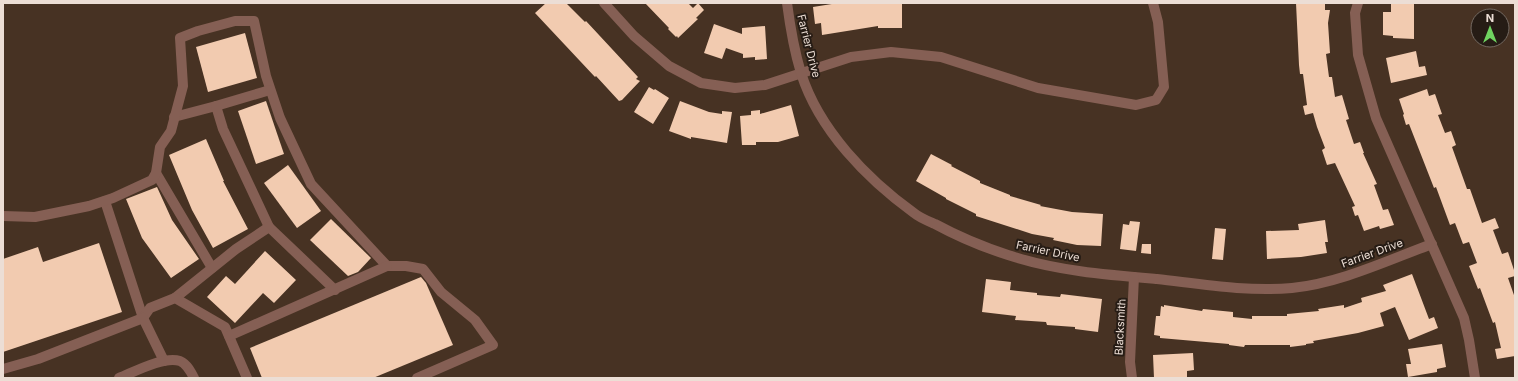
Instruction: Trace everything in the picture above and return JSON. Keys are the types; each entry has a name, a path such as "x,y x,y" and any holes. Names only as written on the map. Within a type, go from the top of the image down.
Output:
{"street":[{"path":"604,3 634,36 669,66 701,83 735,88 765,85 851,57 891,52 941,57 1038,88 1136,104 1156,100 1164,87 1158,22 1153,3"},
{"name":"Farrier Drive","path":"787,3 790,27 801,74 828,127 860,168 915,214 961,238 1010,256 1054,267 1253,289 1291,288 1329,282 1432,244"},
{"path":"1358,3 1355,13 1358,55 1376,118 1464,318 1469,340 1474,378"},
{"path":"3,216 35,217 90,206 152,180 156,173 160,147 171,131 183,86 180,38 198,31 235,21 254,21 270,90 280,118 311,184 387,266"},
{"path":"174,117 270,90"},
{"path":"216,106 223,129 269,227 335,290"},
{"path":"156,173 212,268"},
{"path":"104,201 143,318 164,361"},
{"path":"3,369 38,359 143,318 150,308 175,298 236,249 269,227"},
{"path":"229,336 387,266 406,266 423,269 441,292 475,320 493,345 417,378"},
{"name":"Blacksmith","path":"1132,378 1130,362 1134,277"},
{"path":"175,298 225,327 247,378"},
{"path":"119,378 164,361 180,362 187,366 194,378"}],"building":[{"path":"546,3 566,3 585,22 586,21 638,77 636,79 640,81 622,100 619,101 596,76 595,77 535,13"},
{"path":"645,3 688,3 693,8 698,3 704,10 696,18 698,19 678,38"},
{"path":"838,3 902,3 902,28 878,28 878,26 822,35 821,23 815,24 813,7"},
{"path":"1296,3 1325,3 1325,10 1330,10 1328,23 1330,53 1326,54 1329,77 1332,77 1335,97 1342,95 1349,119 1346,120 1354,144 1360,142 1363,153 1377,184 1374,185 1383,210 1388,209 1394,225 1380,229 1379,226 1364,231 1358,215 1355,216 1352,207 1355,206 1335,163 1327,165 1322,150 1325,148 1313,113 1305,115 1303,106 1307,105 1303,74 1300,74 1299,65"},
{"path":"1391,3 1414,3 1414,39 1393,38 1393,36 1383,35 1383,12 1391,12"},
{"path":"714,24 742,34 742,28 765,26 767,59 755,60 755,57 743,58 743,54 726,48 722,59 704,53"},
{"path":"245,33 257,78 208,92 196,47"},
{"path":"1416,51 1419,67 1425,66 1427,75 1391,83 1386,58"},
{"path":"649,87 669,98 653,124 634,112"},
{"path":"1427,89 1429,96 1435,94 1442,114 1438,115 1445,133 1451,131 1456,145 1452,147 1467,189 1470,189 1482,223 1495,218 1499,228 1493,230 1502,254 1508,252 1515,273 1515,276 1508,278 1515,298 1515,356 1497,359 1495,349 1501,348 1495,322 1493,323 1480,288 1478,289 1469,266 1477,263 1469,242 1463,244 1455,223 1450,225 1436,187 1434,188 1409,124 1406,125 1399,99"},
{"path":"266,101 284,154 256,164 238,111"},
{"path":"680,101 709,112 722,114 722,111 732,112 727,143 691,137 691,139 669,131"},
{"path":"791,105 799,136 778,142 756,142 756,145 742,145 740,116 751,115 751,111 760,110 760,114"},
{"path":"206,139 223,181 248,229 213,248 192,210 169,155"},
{"path":"931,154 980,181 980,183 1010,196 1041,205 1040,206 1072,212 1103,214 1101,246 1077,245 1053,240 1054,238 1032,234 976,216 976,214 946,199 916,181"},
{"path":"288,165 321,211 297,228 264,183"},
{"path":"157,187 172,220 199,259 171,278 142,238 126,199"},
{"path":"331,219 371,258 358,272 348,276 310,240"},
{"path":"1325,220 1328,242 1325,242 1327,253 1301,257 1267,259 1266,231 1299,230 1298,224"},
{"path":"1130,221 1140,222 1136,251 1120,249 1123,224 1129,225"},
{"path":"1215,228 1226,229 1223,260 1212,259"},
{"path":"99,243 122,312 3,352 3,259 38,247 43,262"},
{"path":"1142,244 1151,244 1151,254 1141,253"},
{"path":"265,251 296,280 274,303 263,293 235,323 207,297 226,276 235,284"},
{"path":"1412,274 1429,319 1434,317 1438,328 1409,340 1395,307 1380,313 1384,326 1358,333 1313,341 1314,343 1306,345 1290,347 1290,345 1245,345 1244,347 1229,344 1160,338 1160,336 1154,335 1156,316 1160,316 1161,306 1164,307 1164,305 1202,311 1203,309 1233,312 1233,317 1252,319 1252,316 1287,316 1287,314 1319,311 1318,309 1344,305 1344,308 1362,302 1361,298 1386,291 1383,285"},
{"path":"421,277 426,283 453,345 373,378 262,378 250,348"},
{"path":"986,279 1011,282 1010,290 1037,293 1037,295 1060,297 1061,294 1102,299 1098,332 1075,329 1075,327 1047,325 1046,322 1015,320 1016,316 982,312"},
{"path":"1442,344 1446,367 1437,369 1437,372 1408,377 1406,364 1411,364 1408,349"},
{"path":"1193,353 1194,370 1187,371 1187,378 1154,378 1153,355"}]}
